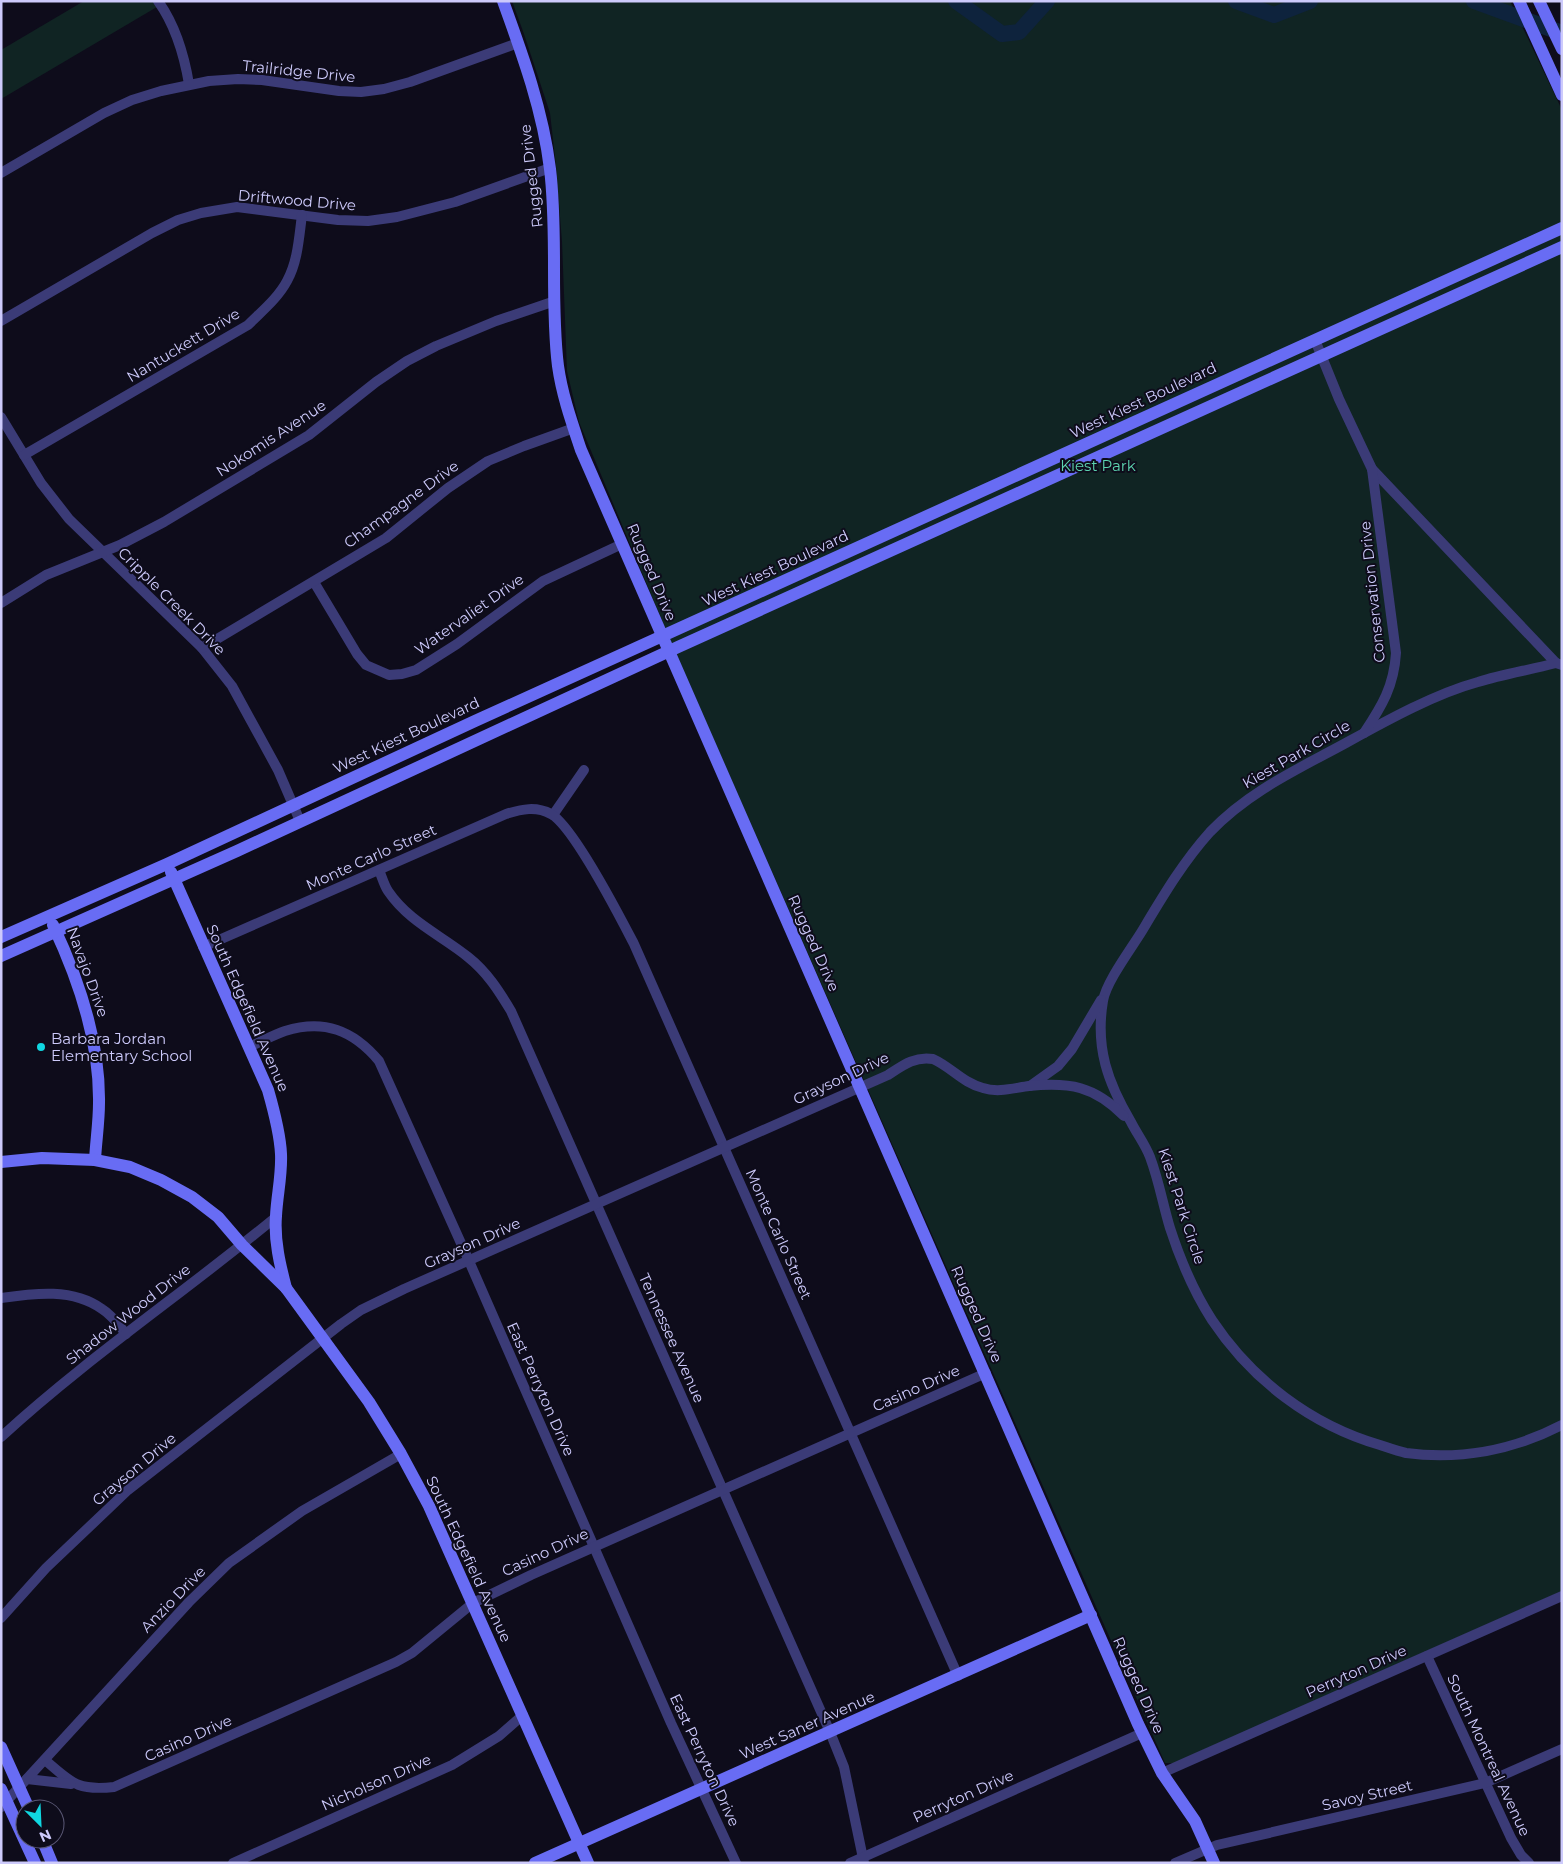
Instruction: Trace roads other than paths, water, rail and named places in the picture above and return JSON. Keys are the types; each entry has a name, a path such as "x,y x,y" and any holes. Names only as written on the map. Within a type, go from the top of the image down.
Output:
{"street":[{"path":"158,1 176,32 184,57 189,84"},
{"name":"Rugged Drive","path":"503,1 538,105 550,168 558,367 581,450 1142,1733 1162,1773 1188,1809 1214,1863"},
{"path":"1519,1 1562,95"},
{"path":"1539,1 1560,45"},
{"name":"Trailridge Drive","path":"1,173 104,113 132,100 189,84 238,79 262,80 339,91 369,91 410,82 518,44"},
{"name":"Driftwood Drive","path":"1,321 152,233 178,220 237,207 368,222 455,202 550,168"},
{"name":"Nantuckett Drive","path":"24,454 248,325 267,308 288,280 295,260 302,215"},
{"name":"West Kiest Boulevard","path":"1,937 168,864 475,721 1562,228"},
{"name":"West Kiest Boulevard","path":"1,956 174,879 668,651 1562,247"},
{"name":"Nokomis Avenue","path":"1,603 46,575 120,545 148,531 310,435 376,382 429,350 496,321 555,301"},
{"name":"Conservation Drive","path":"1315,340 1338,399 1372,469 1559,664"},
{"name":"Cripple Creek Drive","path":"1,417 55,502 102,551 202,648 232,686 278,770 300,821"},
{"name":"Champagne Drive","path":"202,648 386,538 448,488 488,461 574,428"},
{"name":"Conservation Drive","path":"1363,734 1383,705 1395,669 1396,653 1372,469"},
{"name":"Watervaliet Drive","path":"314,582 357,654 366,665 389,675 402,674 416,670 450,649 543,581 622,544"},
{"name":"Kiest Park Circle","path":"1559,664 1475,682 1423,704 1258,791 1232,811 1211,831 1188,858 1170,884 1104,996 1100,1036 1106,1069 1111,1084 1146,1147 1158,1179 1170,1227 1189,1276 1212,1319 1247,1365 1297,1408 1354,1438 1404,1452 1451,1456 1502,1449 1537,1438 1562,1425"},
{"path":"475,721 482,736"},
{"path":"553,815 584,770"},
{"name":"Monte Carlo Street","path":"203,947 517,811 528,808 542,810 553,815 561,822 606,892 634,944 958,1676"},
{"name":"South Edgefield Avenue","path":"168,864 203,947 268,1090 281,1152 281,1173 276,1218 277,1246 286,1288"},
{"name":"Tennessee Avenue","path":"378,870 388,890 400,906 414,920 469,958 485,973 511,1011 830,1732 844,1768 864,1860"},
{"name":"Navajo Drive","path":"49,916 88,1014 97,1066 100,1102 95,1160"},
{"name":"Grayson Drive","path":"1029,1086 1058,1066 1072,1049 1104,996"},
{"name":"East Perryton Drive","path":"249,1047 285,1031 307,1027 330,1028 349,1034 367,1046 386,1074 593,1546 736,1863"},
{"name":"Grayson Drive","path":"1,1618 46,1568 128,1490 361,1310 404,1289 860,1088 888,1075 909,1061 926,1058 940,1062 970,1084 984,1089 1003,1090 1029,1086 1070,1086 1087,1089 1102,1097 1131,1123"},
{"name":"South Edgefield Avenue","path":"1,1162 42,1158 95,1160 130,1167 162,1180 192,1197 218,1217 242,1245 286,1288 369,1402 401,1454 429,1506 588,1863"},
{"name":"Shadow Wood Drive","path":"1,1437 32,1409 126,1334 276,1218"},
{"path":"1,1298 46,1294 65,1294 80,1298 104,1310 126,1334"},
{"name":"Casino Drive","path":"23,1784 50,1780 96,1789 114,1787 396,1662 412,1653 473,1603 593,1546 986,1373"},
{"name":"Anzio Drive","path":"4,1804 189,1602 229,1563 260,1539 302,1511 401,1454"},
{"name":"Perryton Drive","path":"1162,1773 1562,1596"},
{"name":"West Saner Avenue","path":"535,1863 958,1676 1091,1615"},
{"name":"South Montreal Avenue","path":"1427,1656 1511,1838 1520,1856 1529,1863"},
{"name":"Nicholson Drive","path":"233,1863 452,1765 499,1736 523,1715"},
{"name":"Perryton Drive","path":"850,1863 864,1860 1142,1733"},
{"path":"1,1747 23,1784 27,1799"},
{"name":"Savoy Street","path":"1175,1863 1207,1849 1485,1783 1562,1749"},
{"name":"Casino Drive","path":"45,1760 73,1784"},
{"path":"1,1789 4,1804 35,1863"},
{"path":"46,1849 52,1863"}],"waterway":[{"path":"956,1 1002,34 1019,32 1047,1"},
{"path":"1236,1 1274,15 1310,1"},
{"path":"1474,1 1562,33"}],"place":[{"name":"Barbara Jordan Elementary School","path":"41,1047"}],"park label":[{"name":"Kiest Park","path":"1098,465"}]}
